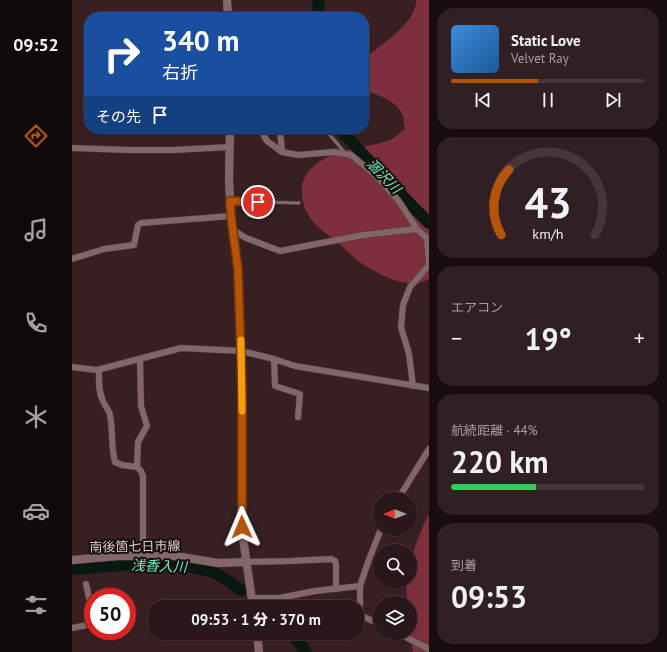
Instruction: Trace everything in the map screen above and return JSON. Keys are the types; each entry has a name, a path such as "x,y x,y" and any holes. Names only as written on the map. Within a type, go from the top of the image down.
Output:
{"main road":[{"path":"227,0 228,12"},
{"path":"230,134 230,201 238,270 241,351 243,538 252,600"},
{"name":"南後箇七日市線","path":"72,560 118,556 145,556 184,557 218,563 247,562"},
{"path":"258,640 259,652"}],"street":[{"path":"263,134 267,141 282,152 298,155 334,152 351,155 374,174 398,200 417,229 428,239 429,264 410,287 402,305 401,327 409,354 413,386"},
{"path":"280,134 282,152"},
{"path":"72,148 173,150 230,147"},
{"path":"72,259 104,249 134,244 138,225 141,223 231,216"},
{"path":"233,230 246,238 280,251 363,235 417,229"},
{"path":"72,367 99,370 181,348 241,351 308,369 429,388"},
{"path":"137,467 138,442 146,426 141,406 140,359"},
{"path":"274,359 275,386 300,394 298,417"},
{"path":"99,370 100,393 109,412 112,452 115,462 122,465 137,467 143,476 143,538 145,556"},
{"path":"402,492 429,449"},
{"path":"373,620 360,613 360,586 378,536"},
{"path":"247,562 331,559 335,561 336,564 336,589"},
{"path":"86,584 87,588"},
{"path":"268,600 360,586"},
{"path":"72,628 84,626"},
{"path":"412,640 429,648"}],"lane":[{"path":"329,134 346,154"},
{"path":"230,201 298,203"}],"shaded area":[{"path":"416,0 429,0 429,279 422,282 405,283 388,278 358,261 340,244 321,230 314,223 305,208 302,198 302,187 304,179 311,169 320,161 342,152 390,140 405,129 403,116 397,106 387,99 369,92 369,55 404,25 411,17 415,9"},
{"path":"429,515 429,652 413,652 410,640 417,640 417,596 407,596 406,588 417,588 416,544"}],"waterway":[{"name":"涸沢川","path":"318,0 319,12"},
{"name":"涸沢川","path":"345,134 429,223"},
{"name":"浅香入川","path":"72,569 143,564 179,565 216,573 241,590"},
{"name":"浅香入川","path":"297,640 306,652"}],"slow traffic":[{"path":"241,340 242,411"}],"route":[{"path":"242,527 242,389 238,270 230,201 258,202"}]}
